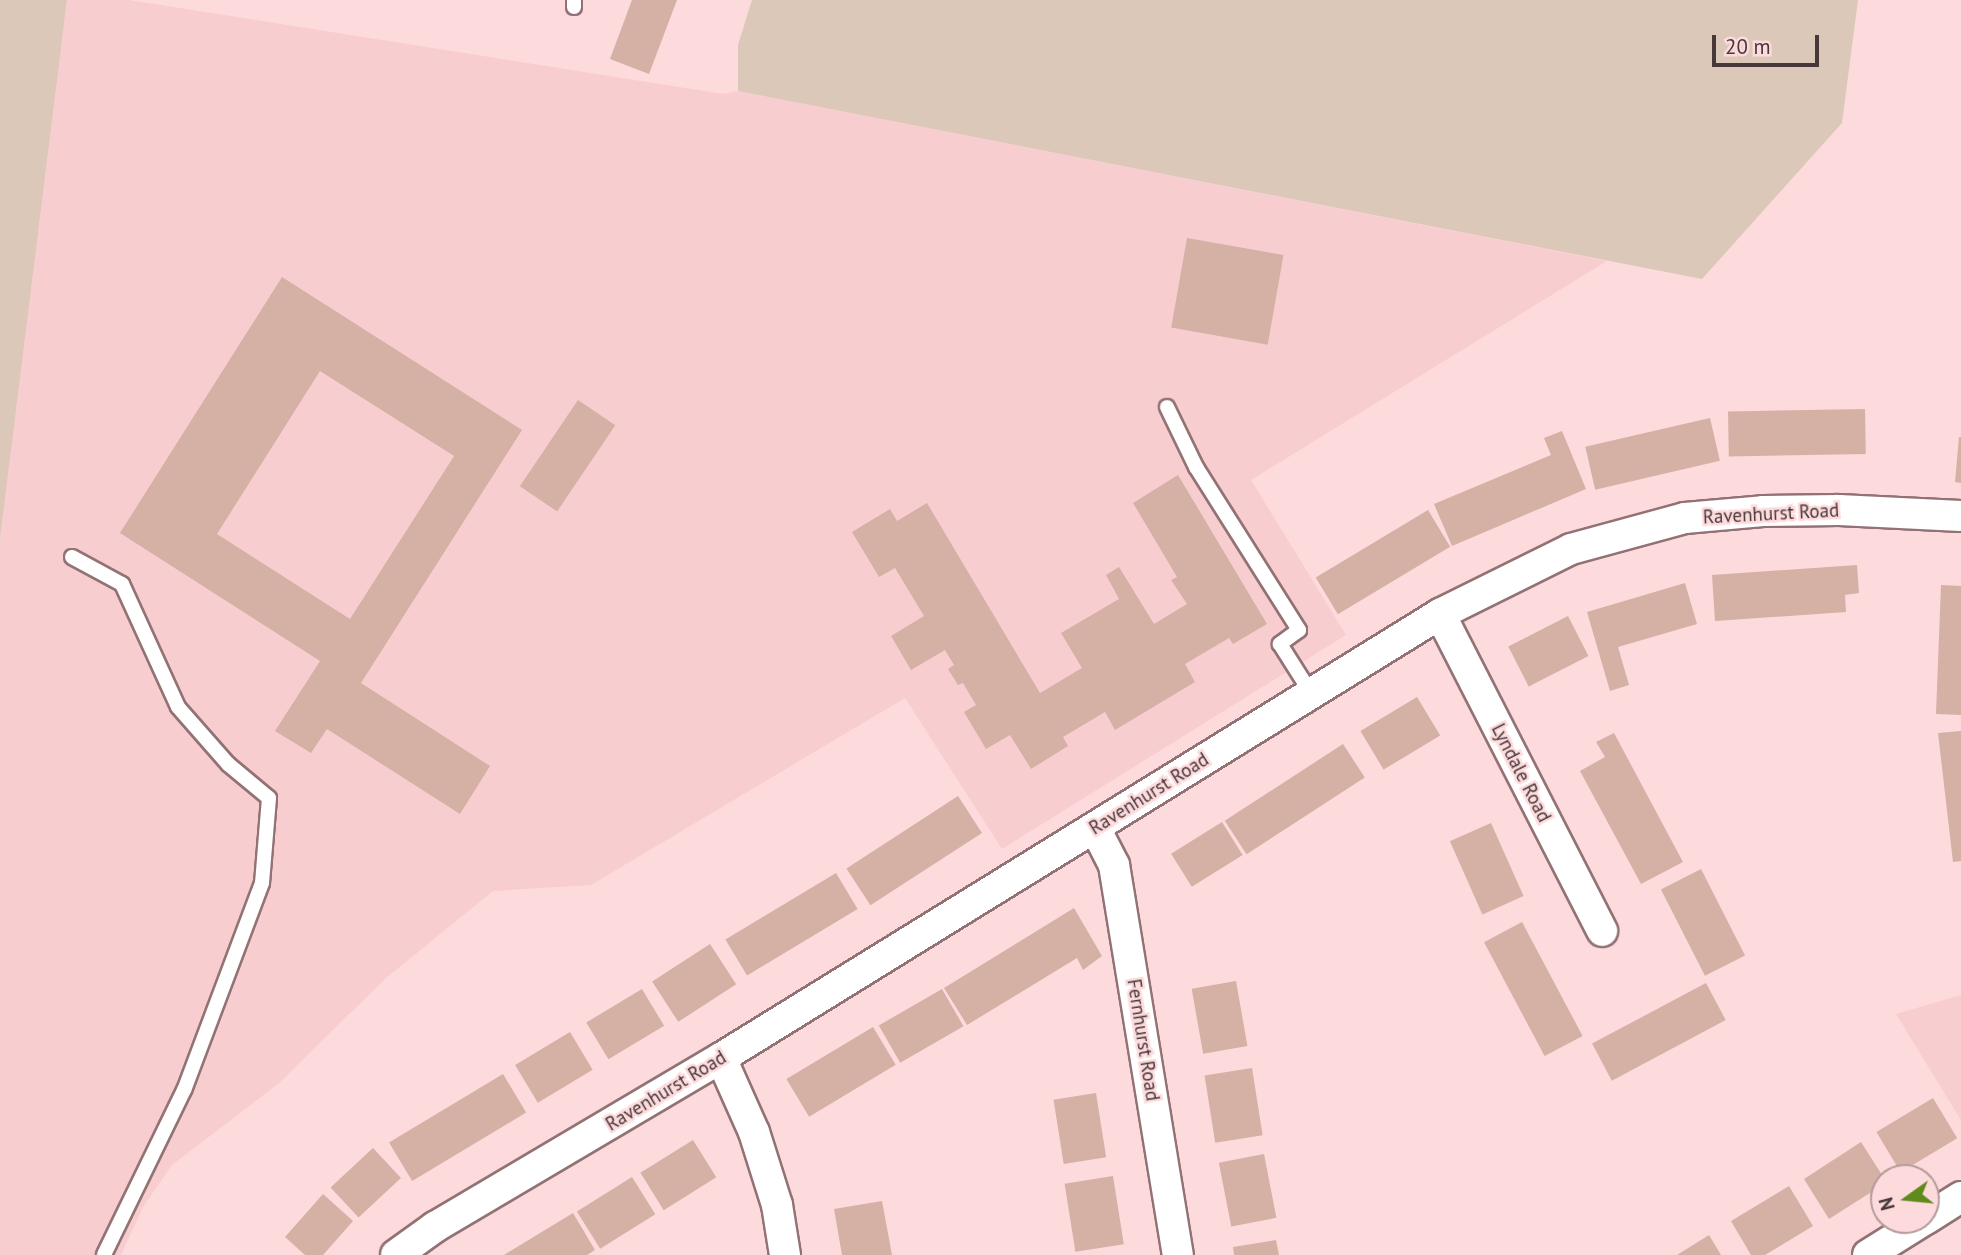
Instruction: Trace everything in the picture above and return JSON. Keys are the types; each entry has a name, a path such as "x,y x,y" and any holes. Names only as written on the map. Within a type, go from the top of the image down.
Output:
{"street":[{"name":"Ravenhurst Road","path":"396,1255 435,1227 721,1058 1440,614 1571,550 1685,518 1763,510 1839,510 1961,516"},
{"name":"Lyndale Road","path":"1440,614 1602,931"},
{"name":"Fernhurst Road","path":"1095,828 1114,865 1178,1255"},
{"path":"721,1058 754,1132 777,1205 785,1255"},
{"path":"1940,1210 1961,1197"},
{"path":"1868,1255 1901,1234"}],"lane":[{"path":"1167,407 1196,467 1299,630 1280,644 1311,693"},
{"path":"72,557 122,584 178,707 228,764 269,797 262,883 184,1090 104,1255"}],"shaded area":[{"path":"0,0 67,0 0,539"},
{"path":"67,0 129,0 723,94 738,91 1607,261 1251,480 1346,635 1002,849 905,698 591,885 493,891 386,978 278,1084 172,1165 143,1207 121,1255 0,1255 0,539"},
{"path":"752,0 1858,0 1842,123 1702,279 738,91 738,45"},
{"path":"1961,995 1961,1120 1896,1014"}],"building":[{"path":"632,0 677,0 649,74 610,59"},
{"path":"1187,238 1284,255 1268,345 1171,328"},
{"path":"282,277 522,430 361,683 490,766 460,814 327,729 311,753 275,731 320,661 120,533","holes":["320,371 454,456 350,619 217,534"]},
{"path":"578,400 615,425 557,511 520,486"},
{"path":"1865,409 1866,454 1729,456 1728,411"},
{"path":"1710,418 1720,461 1595,490 1585,447"},
{"path":"1562,431 1586,489 1452,546 1434,504 1551,455 1544,438"},
{"path":"1961,437 1961,483 1955,482"},
{"path":"1178,475 1267,624 1233,644 1229,638 1185,664 1195,682 1115,730 1105,712 1063,737 1068,746 1031,769 1010,735 986,749 964,712 976,705 963,683 958,685 948,669 954,665 945,650 911,670 891,636 924,616 895,568 879,577 852,532 890,509 897,521 927,503 1040,693 1082,668 1061,633 1119,599 1106,575 1119,567 1154,624 1187,604 1171,580 1177,577 1133,503"},
{"path":"1428,510 1450,547 1338,614 1316,577"},
{"path":"1857,565 1859,593 1845,595 1846,612 1715,621 1712,575"},
{"path":"1685,583 1697,624 1618,647 1629,685 1610,691 1587,612"},
{"path":"1941,585 1961,586 1961,715 1936,714"},
{"path":"1568,616 1588,656 1529,687 1508,646"},
{"path":"1417,697 1440,736 1384,770 1360,731"},
{"path":"1961,731 1961,861 1953,862 1938,733"},
{"path":"1614,733 1683,862 1641,884 1580,771 1605,757 1596,742"},
{"path":"1343,744 1365,778 1247,854 1225,821"},
{"path":"958,796 982,833 870,905 846,868"},
{"path":"1222,822 1243,855 1192,887 1171,854"},
{"path":"1491,823 1524,896 1482,914 1450,841"},
{"path":"1701,869 1745,955 1705,976 1661,889"},
{"path":"836,873 858,909 747,975 725,939"},
{"path":"1074,908 1102,956 1083,970 1077,958 967,1025 944,988"},
{"path":"1522,922 1583,1036 1545,1056 1484,942"},
{"path":"710,944 736,984 678,1022 652,982"},
{"path":"1236,981 1247,1046 1203,1054 1192,989"},
{"path":"1706,983 1726,1020 1612,1081 1592,1044"},
{"path":"642,989 664,1026 608,1059 586,1022"},
{"path":"942,989 964,1026 900,1063 879,1026"},
{"path":"873,1027 896,1065 809,1117 786,1079"},
{"path":"570,1032 593,1070 538,1103 515,1065"},
{"path":"1252,1068 1263,1135 1215,1143 1205,1076"},
{"path":"503,1074 526,1113 412,1181 389,1143"},
{"path":"1096,1093 1106,1157 1064,1164 1054,1100"},
{"path":"1933,1098 1957,1138 1914,1164 1896,1164 1876,1132"},
{"path":"693,1140 716,1177 664,1210 640,1173"},
{"path":"1861,1142 1875,1164 1870,1164 1870,1193 1829,1219 1804,1179"},
{"path":"373,1148 401,1178 359,1218 331,1188"},
{"path":"1264,1154 1276,1218 1231,1227 1219,1163"},
{"path":"1113,1176 1124,1244 1075,1252 1065,1184"},
{"path":"632,1177 655,1214 600,1249 577,1211"},
{"path":"1789,1186 1813,1226 1765,1255 1751,1255 1731,1221"},
{"path":"323,1194 353,1221 323,1255 305,1255 285,1237"},
{"path":"882,1201 892,1255 842,1255 834,1209"},
{"path":"573,1213 595,1250 587,1255 504,1255"},
{"path":"1709,1235 1721,1255 1677,1255"},
{"path":"1276,1240 1279,1255 1234,1255 1233,1247"}]}
